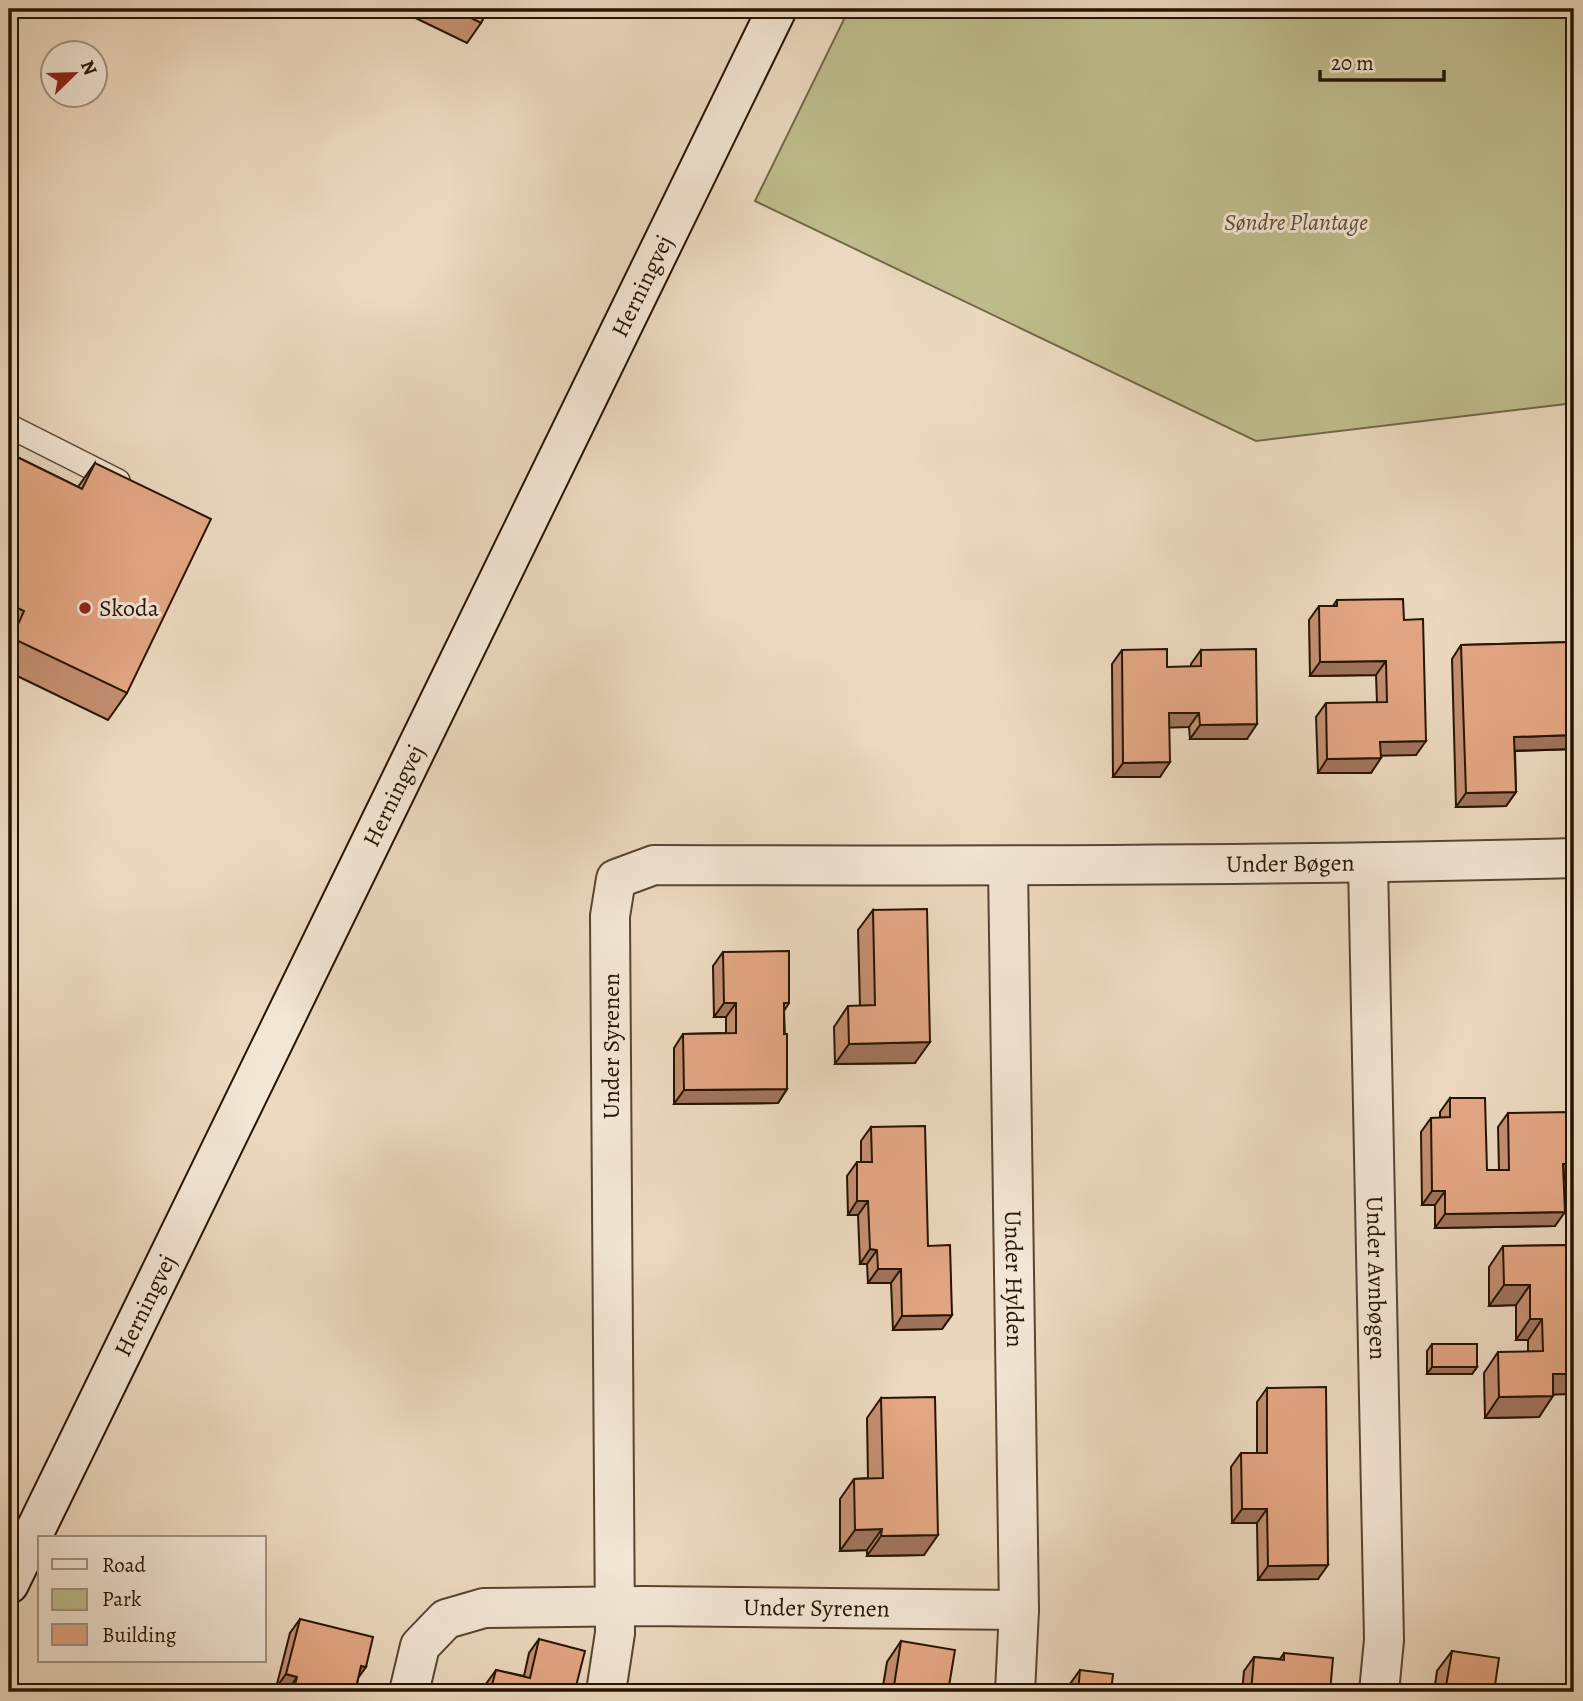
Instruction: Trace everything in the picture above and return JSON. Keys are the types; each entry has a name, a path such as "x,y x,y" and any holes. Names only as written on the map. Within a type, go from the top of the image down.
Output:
{"street":[{"name":"Herningvej","path":"9,1584 777,9"},
{"name":"Under Bøgen","path":"1008,866 1574,858"},
{"name":"Under Avnbøgen","path":"1368,863 1384,1640 1379,1692"},
{"name":"Under Syrenen","path":"606,1692 615,1633 610,916 617,879 654,864 1008,866"},
{"name":"Under Hylden","path":"1008,866 1019,1610 1015,1692"},
{"name":"Under Syrenen","path":"409,1692 419,1646 446,1619 484,1608 615,1606 1019,1610"}],"lane":[{"path":"9,426 143,494"}],"green space":[{"name":"Søndre Plantage","path":"849,9 1574,9 1574,403 1256,441 755,201"}],"building":[{"path":"453,9 488,9 481,23"},
{"name":"Skoda","path":"9,453 82,489 95,463 211,519 127,693 12,638 24,611 9,604"},
{"path":"1403,599 1404,620 1423,619 1426,741 1380,742 1381,758 1327,759 1326,703 1387,702 1386,661 1320,662 1319,606 1337,606 1337,600"},
{"path":"1574,642 1574,735 1514,737 1516,792 1466,793 1461,645"},
{"path":"1167,649 1167,667 1201,666 1201,650 1256,649 1257,724 1200,725 1199,713 1169,713 1170,762 1123,763 1122,650"},
{"path":"927,909 930,1042 849,1044 848,1006 875,1005 873,910"},
{"path":"789,951 789,1003 784,1003 787,1089 684,1090 683,1034 736,1033 736,1003 724,1003 723,952"},
{"path":"1450,1098 1485,1098 1487,1170 1509,1170 1508,1113 1573,1112 1574,1164 1563,1164 1565,1212 1445,1214 1445,1191 1432,1191 1431,1118 1450,1117"},
{"path":"925,1126 928,1246 950,1245 952,1315 902,1316 901,1269 878,1269 877,1250 870,1249 868,1201 857,1201 857,1162 872,1162 871,1127"},
{"path":"1574,1245 1574,1374 1553,1374 1553,1396 1499,1397 1498,1352 1543,1351 1542,1319 1530,1319 1530,1285 1504,1285 1503,1246"},
{"path":"1432,1344 1477,1344 1477,1367 1432,1367"},
{"path":"1326,1387 1328,1565 1268,1566 1267,1509 1242,1509 1241,1453 1267,1453 1267,1388"},
{"path":"935,1397 938,1535 881,1536 882,1529 855,1530 854,1479 883,1478 881,1398"},
{"path":"300,1619 373,1637 366,1667 361,1666 355,1692 293,1692 297,1677 286,1674"},
{"path":"539,1639 585,1651 575,1690 490,1692 496,1670 530,1678"},
{"path":"901,1641 955,1650 948,1692 893,1692"},
{"path":"1452,1651 1499,1658 1494,1692 1445,1692"},
{"path":"1284,1653 1333,1658 1330,1692 1251,1692 1254,1657 1284,1660"},
{"path":"1080,1670 1113,1674 1111,1692 1078,1692"}],"place":[{"name":"Skoda","path":"85,608"}]}
